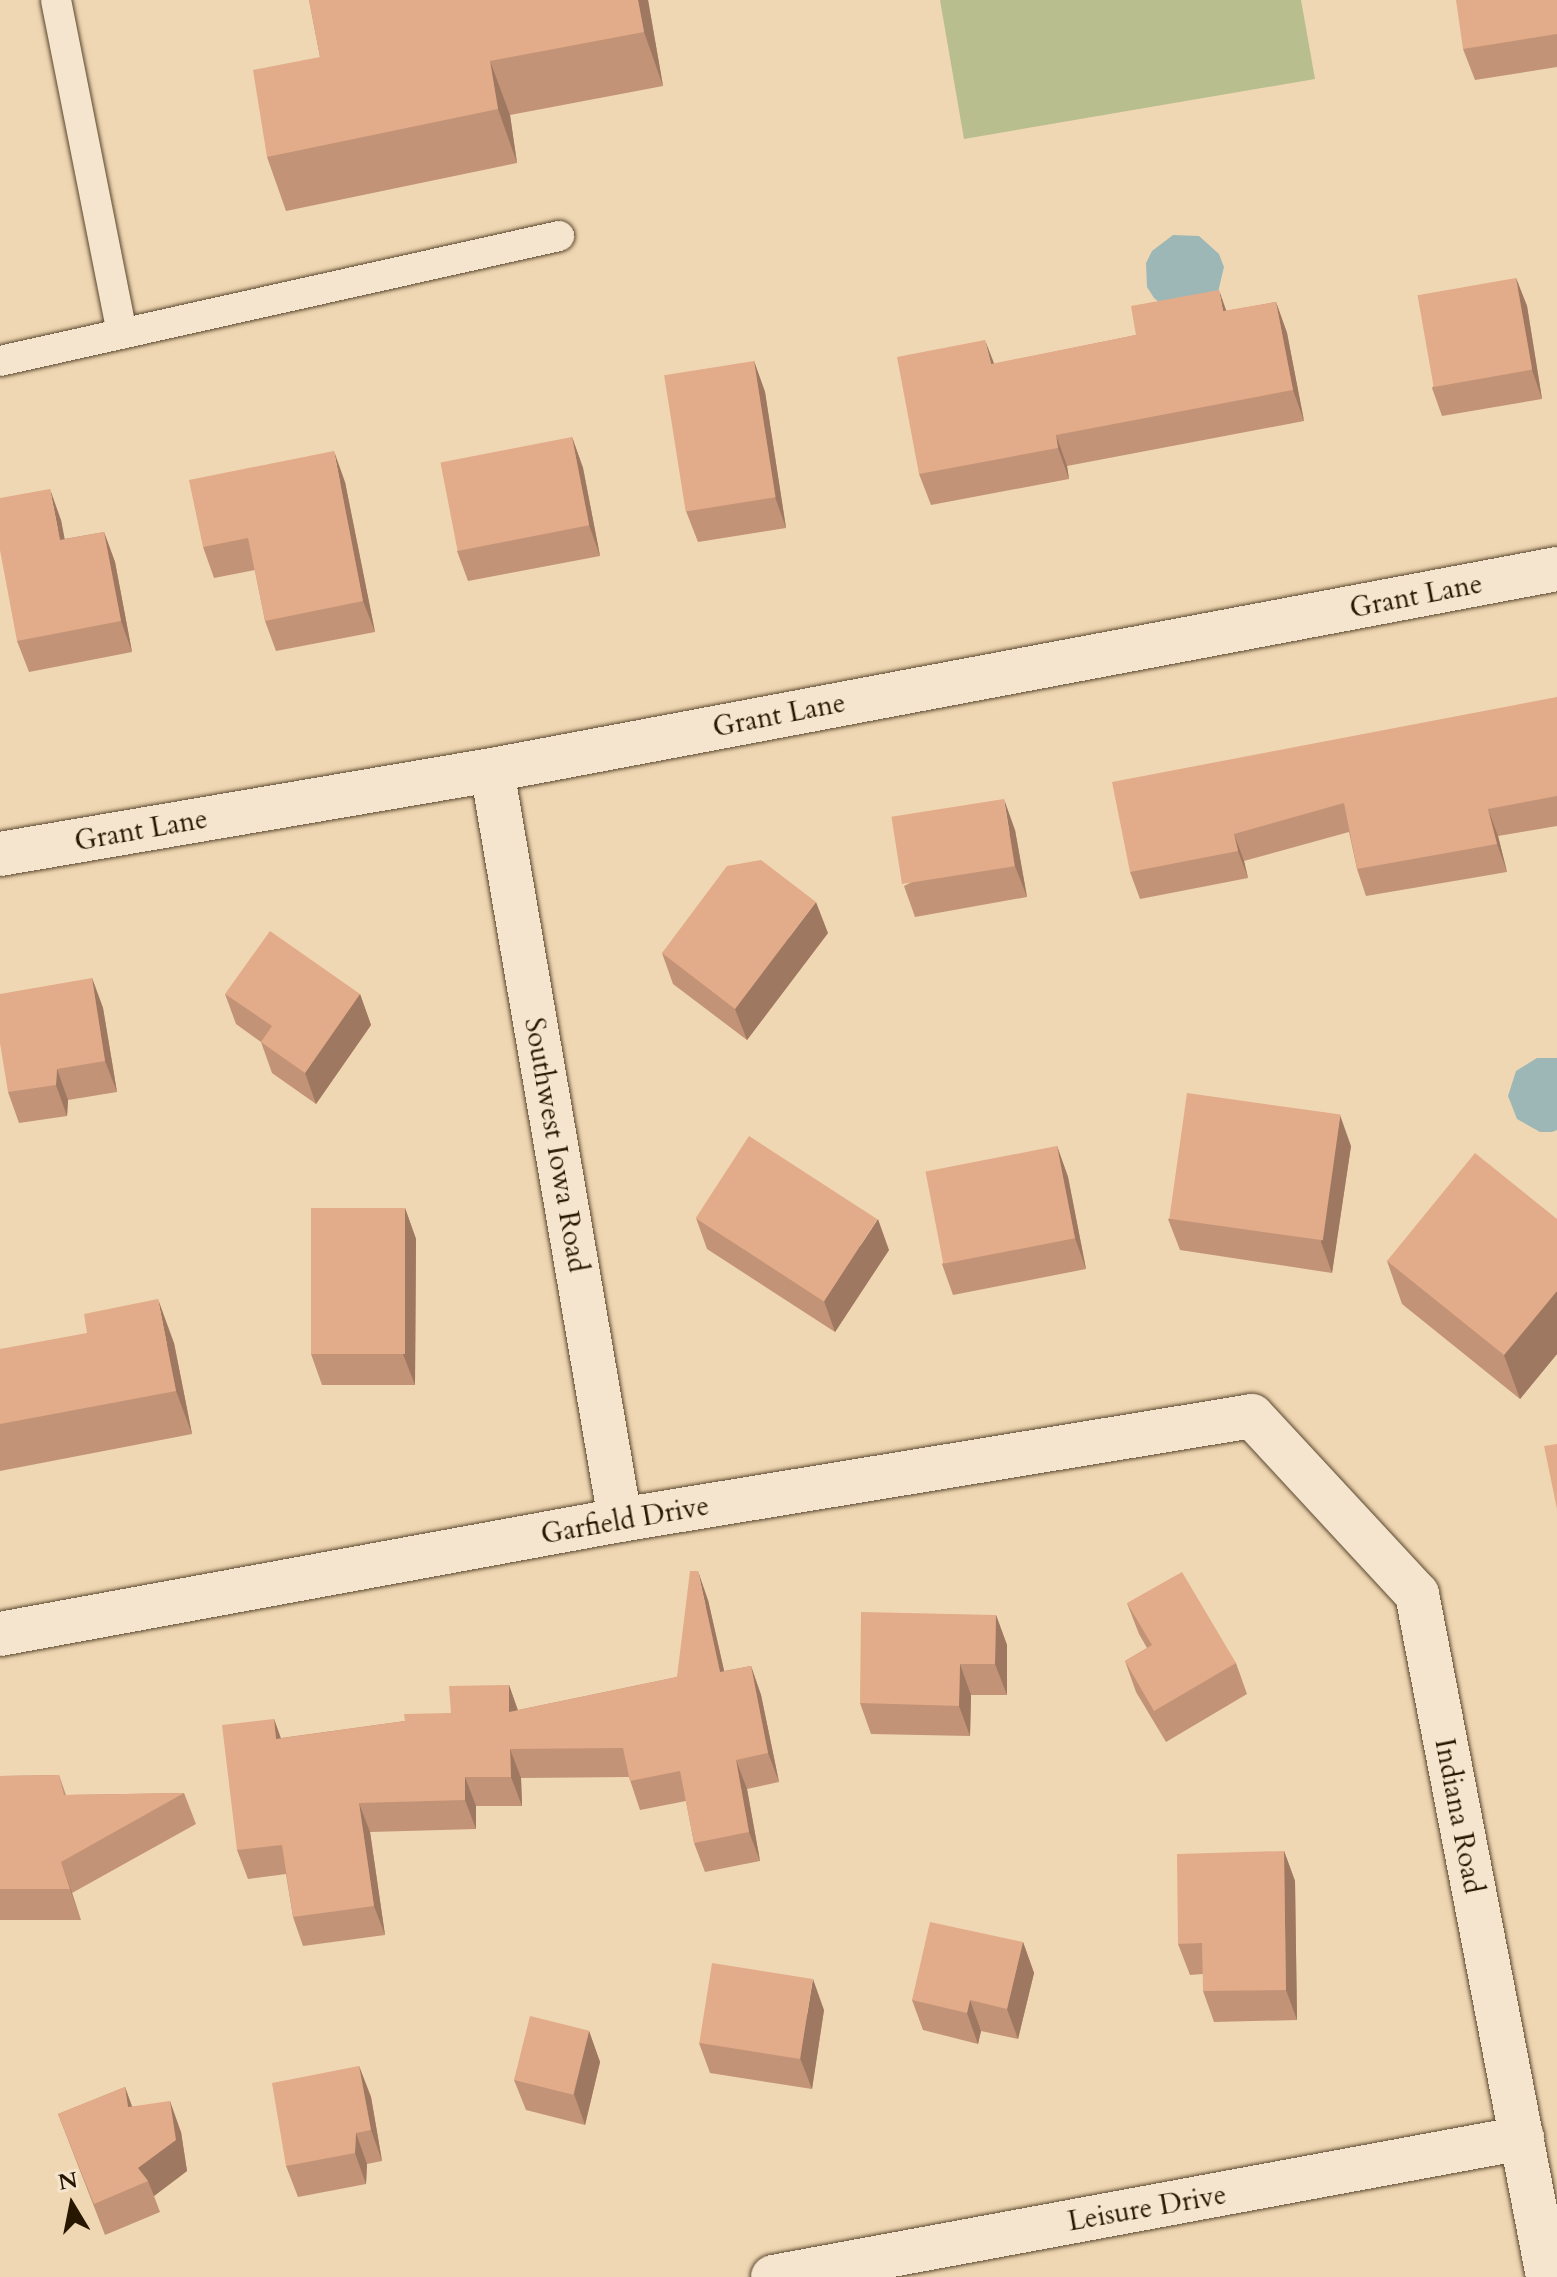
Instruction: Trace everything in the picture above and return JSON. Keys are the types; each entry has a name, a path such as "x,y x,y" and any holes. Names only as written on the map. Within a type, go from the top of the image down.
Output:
{"street":[{"name":"Grant Lane","path":"0,854 492,770 1557,569"},
{"name":"Southwest Iowa Road","path":"492,770 620,1520"},
{"name":"Garfield Drive","path":"0,1634 620,1520 1252,1416"},
{"name":"Indiana Road","path":"1252,1416 1417,1594 1548,2277"},
{"name":"Leisure Drive","path":"773,2277 1522,2138"}],"lane":[{"path":"56,0 122,334"},
{"path":"0,361 559,236"}],"green space":[{"path":"940,0 1301,0 1315,79 964,139"}],"water":[{"path":"1173,235 1199,236 1219,254 1224,267 1218,292 1164,306 1154,298 1147,287 1146,263 1152,251"},
{"path":"1537,1058 1557,1058 1557,1130 1552,1132 1540,1132 1517,1119 1508,1096 1516,1071"}],"building":[{"path":"309,0 638,0 644,32 490,61 498,109 267,157 253,70 320,57"},
{"path":"1456,0 1557,0 1557,34 1463,49"},
{"path":"1516,278 1532,370 1434,387 1418,295"},
{"path":"1219,290 1223,311 1276,302 1293,390 1056,435 1058,448 919,474 897,357 985,340 991,364 1136,335 1131,306"},
{"path":"754,361 776,497 686,512 664,375"},
{"path":"572,437 589,525 458,551 440,463"},
{"path":"334,451 363,601 265,621 248,538 203,547 189,480"},
{"path":"50,489 60,540 104,532 121,621 17,641 0,550 0,498"},
{"path":"1557,697 1557,796 1488,809 1497,844 1357,869 1344,803 1234,834 1238,851 1130,872 1112,782"},
{"path":"1004,799 1015,866 902,884 891,817"},
{"path":"761,860 816,902 735,1009 662,953 727,866"},
{"path":"270,931 360,994 305,1073 261,1042 272,1026 225,994"},
{"path":"92,978 105,1061 57,1069 56,1085 8,1092 0,1043 0,994"},
{"path":"1187,1093 1340,1115 1323,1240 1169,1219"},
{"path":"749,1136 877,1219 824,1302 696,1218"},
{"path":"1057,1146 1075,1238 943,1264 925,1172"},
{"path":"1475,1153 1557,1219 1557,1291 1504,1355 1387,1261"},
{"path":"311,1208 405,1208 405,1354 311,1354"},
{"path":"158,1299 176,1391 0,1424 0,1349 87,1333 84,1314"},
{"path":"1557,1444 1557,1509 1544,1446"},
{"path":"690,1571 698,1571 720,1672 751,1666 768,1753 736,1760 749,1832 694,1843 680,1771 630,1781 623,1748 510,1749 511,1777 465,1777 465,1800 359,1803 374,1906 293,1917 282,1845 237,1850 222,1725 274,1719 276,1739 405,1721 404,1714 451,1713 449,1686 509,1685 509,1712 677,1677"},
{"path":"1182,1572 1236,1663 1154,1711 1125,1661 1152,1645 1127,1603"},
{"path":"861,1612 996,1615 995,1664 960,1664 959,1706 860,1703"},
{"path":"59,1775 64,1795 184,1793 61,1862 70,1889 0,1889 0,1776"},
{"path":"1284,1851 1286,1990 1203,1991 1202,1943 1178,1944 1177,1854"},
{"path":"930,1922 1023,1942 1007,2009 970,2000 967,2013 912,2000"},
{"path":"712,1963 813,1979 800,2059 699,2043"},
{"path":"530,2016 589,2031 573,2095 514,2080"},
{"path":"359,2066 371,2130 356,2133 355,2153 286,2166 272,2083"},
{"path":"125,2087 128,2107 170,2101 176,2140 138,2168 148,2181 94,2204 58,2114"}]}
